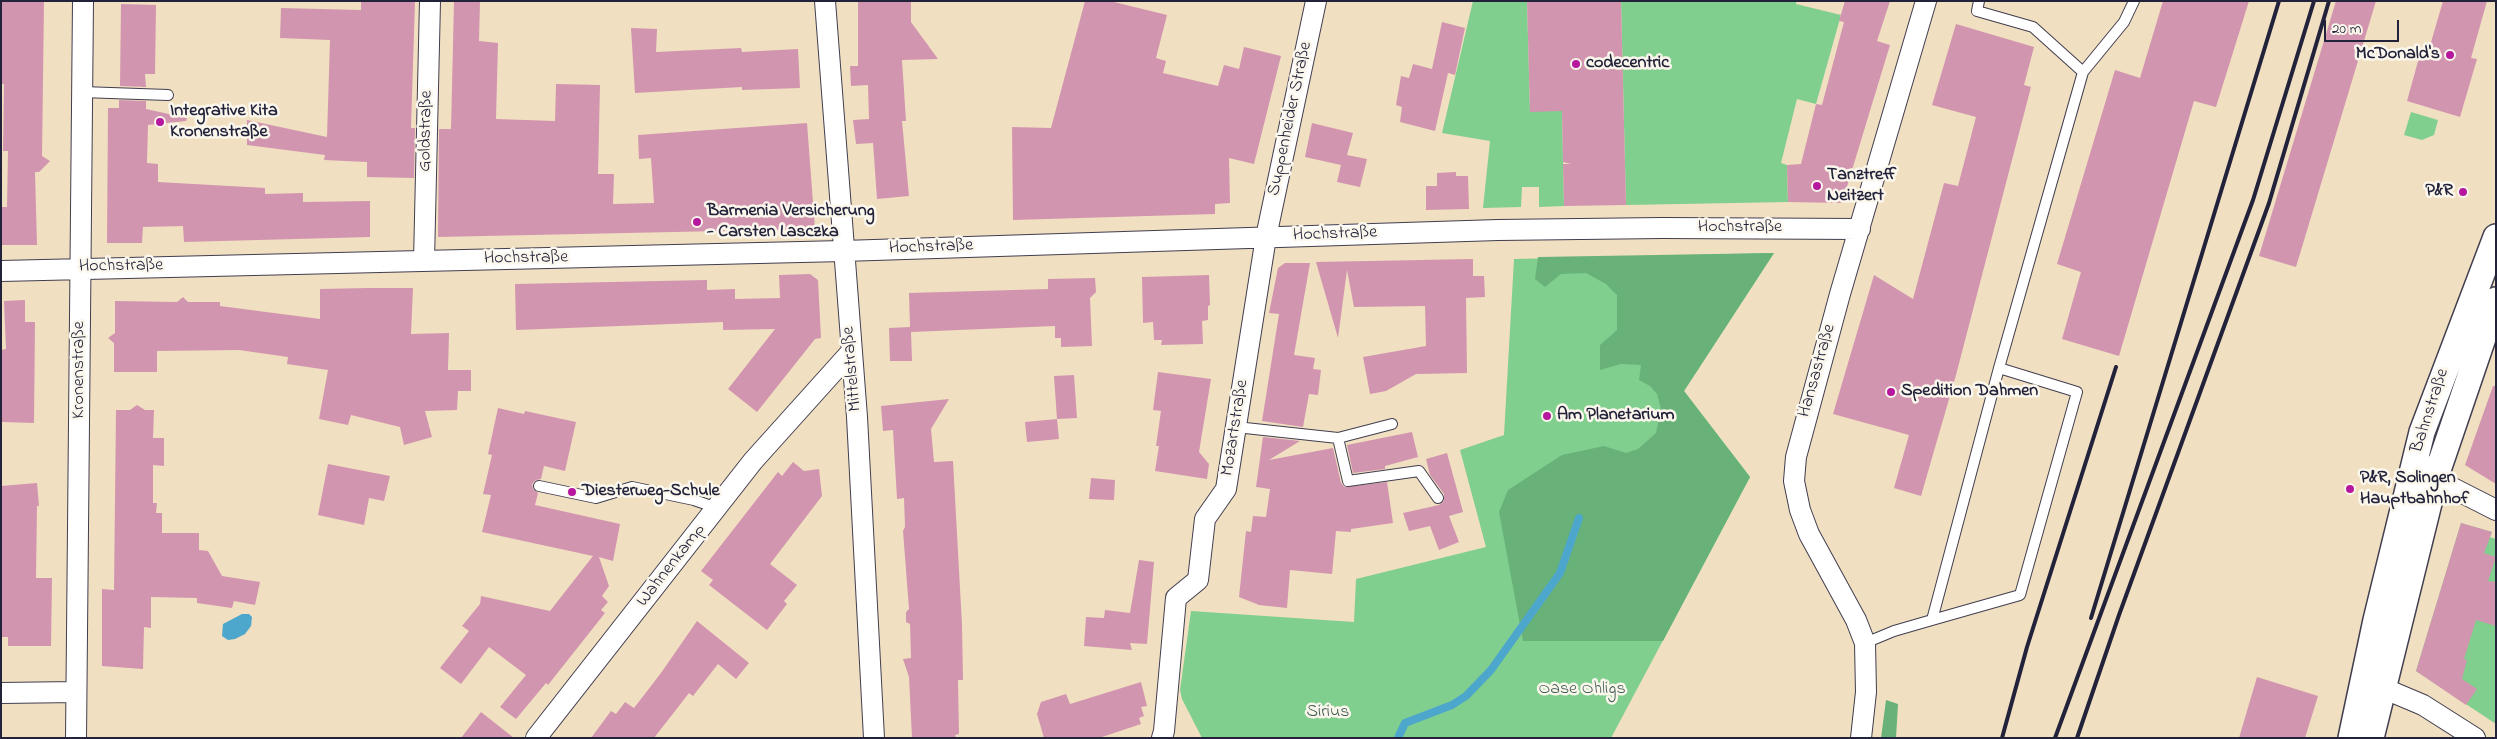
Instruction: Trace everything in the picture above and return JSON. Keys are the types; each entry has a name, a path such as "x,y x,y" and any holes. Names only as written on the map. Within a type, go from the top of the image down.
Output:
{"street":[{"name":"Kronenstraße","path":"76,738 83,1"},
{"name":"Goldstraße","path":"424,261 430,1"},
{"name":"Mittelstraße","path":"825,1 850,352 857,417 874,738"},
{"name":"Suppenheider Straße","path":"1266,237 1316,1"},
{"name":"Hansastraße","path":"1861,738 1866,692 1864,643 1856,620 1809,534 1800,510 1794,481 1802,429 1926,1"},
{"name":"Hochstraße","path":"1,271 843,251 1266,237 1662,228 1860,229"},
{"name":"Bahnstraße","path":"2371,738 2372,683 2422,432 2496,236"},
{"name":"Mozartstraße","path":"1163,730 1176,598 1198,580 1205,519 1226,489 1266,237"},
{"name":"Bahnstraße","path":"2351,738 2372,683 2435,479 2496,300"},
{"name":"Wahnenkamp","path":"536,738 753,461 850,352"},
{"path":"2422,432 2435,479 2496,510"},
{"path":"2372,683 2423,705 2475,738"},
{"path":"1,693 76,692"}],"lane":[{"path":"1980,1 1977,11 2033,27 2083,72"},
{"path":"1932,620 1999,368 2083,72 2124,22 2134,1"},
{"path":"82,92 168,95"},
{"path":"1864,643 1894,631 2020,595 2077,392 1999,368"},
{"path":"1236,427 1338,438 1392,424"},
{"path":"1338,438 1348,481 1419,471 1438,498"},
{"path":"539,486 596,498 632,487 694,500 717,508"}],"green space":[{"path":"1473,1 1527,1 1530,111 1562,111 1564,206 1539,207 1539,187 1522,187 1521,207 1483,208 1490,141 1442,133"},
{"path":"1621,1 1796,1 1796,4 1841,15 1816,104 1797,99 1781,163 1787,165 1788,202 1626,205"},
{"path":"2411,112 2438,120 2434,135 2422,140 2404,135"},
{"path":"1774,253 1684,391 1750,477 1611,738 1202,738 1182,699 1180,690 1191,611 1354,622 1356,579 1486,547 1460,450 1504,435 1514,259"},
{"path":"1774,253 1684,391 1750,477 1663,641 1523,641 1499,512 1508,490 1562,455 1604,446 1626,453 1638,449 1656,433 1661,409 1657,394 1650,386 1639,380 1641,365 1621,364 1600,370 1600,345 1617,330 1617,295 1606,284 1586,273 1561,274 1545,287 1535,279 1538,257"},
{"path":"2461,523 2492,532 2490,537 2496,539 2496,724 2416,671"},
{"path":"1886,700 1898,704 1896,738 1881,738"}],"water":[{"path":"242,614 249,614 252,617 251,626 245,634 228,640 222,636 223,624"}],"building":[{"path":"1,1 44,1 42,156 50,161 39,172 35,172 37,245 1,245 1,207 7,207 8,151 3,151 4,84 1,84"},
{"path":"361,1 415,1 411,128 415,128 414,178 367,177 367,162 324,160 325,155 247,145 247,120 327,137 330,40 280,38 281,8 361,10"},
{"path":"454,1 480,1 479,41 498,43 496,119 555,121 556,84 600,85 598,174 614,174 613,204 654,203 651,158 639,159 638,135 807,123 815,229 438,237 439,129 451,129"},
{"path":"858,1 911,1 911,22 938,59 902,60 906,121 902,121 909,196 877,199 873,143 856,144 853,120 869,119 868,85 851,86 850,66 858,66"},
{"path":"1085,1 1110,1 1167,15 1156,58 1166,61 1163,73 1218,86 1224,65 1239,69 1244,47 1281,56 1254,164 1229,158 1230,203 1215,204 1215,214 1013,220 1012,127 1051,128"},
{"name":"codecentric","path":"1527,1 1621,1 1626,205 1564,206 1563,164 1571,164 1563,162 1562,111 1530,112"},
{"path":"1845,1 1890,1 1877,41 1890,45 1842,203 1788,202 1787,165 1801,164 1816,104 1822,105 1844,22 1839,21"},
{"path":"2163,1 2249,1 2216,107 2194,101 2119,356 2062,339 2081,272 2057,264 2115,70 2140,78"},
{"path":"2336,1 2376,1 2296,267 2259,256"},
{"name":"McDonald's","path":"2443,1 2487,1 2471,58 2477,59 2460,117 2407,101 2420,54 2427,56"},
{"path":"121,4 156,5 155,74 145,74 146,87 120,86"},
{"path":"1442,22 1465,28 1455,75 1448,73 1435,131 1400,122 1402,107 1396,105 1401,76 1409,78 1413,64 1432,69"},
{"path":"1956,24 2034,47 2024,85 2031,87 1956,375 1921,496 1894,488 1909,435 1833,414 1874,275 1913,299 1944,183 1958,186 1976,117 1932,105"},
{"path":"631,28 657,29 656,52 741,48 742,52 798,49 800,88 742,90 742,87 635,93"},
{"path":"119,100 146,101 146,109 187,118 186,121 148,125 147,163 158,164 158,182 265,188 265,194 303,193 303,202 370,201 370,237 184,242 183,226 143,227 142,243 107,243 108,108 119,108"},
{"path":"1312,123 1353,133 1347,155 1367,159 1360,187 1337,182 1341,165 1305,157"},
{"path":"1456,172 1456,176 1468,176 1469,209 1426,210 1426,186 1437,186 1437,173"},
{"path":"1473,259 1473,276 1484,276 1485,297 1466,298 1467,373 1416,374 1386,391 1370,394 1363,357 1426,346 1425,306 1354,307 1347,270 1338,338 1316,262"},
{"path":"1285,263 1310,263 1294,355 1315,358 1313,369 1321,370 1318,395 1309,394 1303,427 1262,421 1279,314 1269,313 1278,268"},
{"path":"810,274 818,280 821,338 815,339 757,412 728,389 775,329 723,330 723,322 516,330 515,284 707,280 707,290 735,289 735,299 780,298 779,275"},
{"path":"1209,275 1210,305 1208,306 1208,320 1202,321 1203,344 1161,345 1162,340 1154,340 1153,322 1143,323 1142,277"},
{"path":"1095,278 1096,292 1090,298 1092,346 1061,347 1061,338 1055,338 1055,326 911,332 912,361 890,361 889,328 910,327 909,293 1048,289 1048,279"},
{"path":"413,288 411,334 449,333 448,370 471,370 471,391 458,391 457,410 425,411 432,437 404,445 400,427 351,415 348,425 319,419 328,370 287,364 288,357 239,350 157,351 157,372 114,372 114,343 108,338 115,333 115,301 177,302 183,297 188,302 220,302 220,306 320,319 320,289"},
{"path":"25,300 25,322 35,322 34,423 2,422 1,350 6,349 4,301"},
{"path":"1158,372 1211,379 1199,452 1209,464 1207,479 1155,471 1161,411 1153,410"},
{"path":"1074,375 1077,418 1057,419 1054,376"},
{"path":"2493,386 2496,386 2496,484 2465,465"},
{"path":"949,399 931,429 934,462 953,461 962,625 963,680 958,680 959,734 955,735 956,738 912,738 909,677 903,659 911,658 910,624 906,622 906,612 909,609 903,531 905,527 904,498 897,499 893,430 883,431 881,406"},
{"path":"137,405 145,410 154,410 153,438 164,438 164,466 153,465 153,503 157,503 156,513 162,513 162,533 199,533 199,550 208,551 222,576 260,582 255,605 234,601 232,608 197,603 197,598 151,597 151,628 144,627 143,669 102,666 102,589 114,590 116,410 130,410"},
{"path":"498,408 524,414 525,411 576,422 565,471 544,466 541,479 536,480 532,484 533,489 538,493 535,505 620,524 613,561 599,557 609,586 602,596 608,602 601,610 605,613 548,685 546,683 516,719 500,707 526,675 489,647 461,684 440,668 469,631 462,626 480,604 481,596 550,611 593,556 482,532 491,495 483,494 492,455 488,454"},
{"path":"1057,419 1059,439 1027,442 1025,422"},
{"path":"1412,432 1418,457 1385,466 1385,469 1353,473 1347,445"},
{"path":"1263,437 1300,441 1269,460 1333,448 1341,483 1345,487 1387,482 1393,523 1351,529 1351,532 1336,531 1332,574 1290,570 1287,608 1259,605 1239,597 1246,531 1251,532 1253,516 1266,517 1270,489 1256,487"},
{"path":"1447,453 1463,512 1449,516 1459,542 1439,550 1430,526 1409,531 1403,513 1439,505 1444,501 1444,494 1430,475 1426,459"},
{"path":"793,462 804,471 819,469 822,496 770,564 797,585 784,601 787,604 767,630 709,585 713,580 701,571 778,472 782,476"},
{"path":"328,464 390,476 384,501 369,498 364,525 318,515"},
{"path":"1091,478 1115,480 1114,500 1089,499"},
{"path":"37,483 39,506 37,506 36,578 52,578 51,646 8,646 8,637 1,637 1,486"},
{"path":"2461,523 2492,532 2484,553 2496,557 2488,581 2496,582 2496,626 2476,620 2464,659 2467,660 2462,679 2477,689 2466,705 2416,671"},
{"path":"1139,560 1154,562 1147,644 1130,643 1132,650 1084,646 1086,617 1104,618 1105,610 1130,613"},
{"path":"697,621 749,663 736,679 718,664 693,696 689,693 654,738 591,738 611,711 616,714 625,702 634,708"},
{"path":"2257,677 2318,696 2305,738 2239,738"},
{"path":"1141,682 1147,706 1141,707 1144,716 1139,718 1141,724 1099,738 1044,738 1037,714 1041,702 1066,694 1070,704"},
{"path":"481,712 514,738 461,738"}],"waterway":[{"path":"1398,738 1405,723 1452,705 1466,696 1491,670 1560,573 1579,518"}],"railway":[{"path":"2091,618 2279,1"},
{"path":"2055,738 2253,200 2314,1"},
{"path":"2077,738 2119,615 2269,203 2329,1"},
{"path":"2002,738 2027,647 2116,367"}],"place":[{"name":"McDonald's","path":"2450,55"},
{"name":"codecentric","path":"1576,64"},
{"name":"Integrative Kita Kronenstraße","path":"160,122"},
{"name":"Tanztreff Neitzert","path":"1817,186"},
{"name":"P&R","path":"2463,192"},
{"name":"Barmenia Versicherung - Carsten Lasczka","path":"697,222"},
{"name":"Spedition Dahmen","path":"1891,392"},
{"name":"Am Planetarium","path":"1547,416"},
{"name":"P&R, Solingen Hauptbahnhof","path":"2350,489"},
{"name":"Diesterweg-Schule","path":"572,492"}],"park label":[{"name":"Oase Ohligs","path":"1582,690"},
{"name":"Sirius","path":"1328,713"}]}
